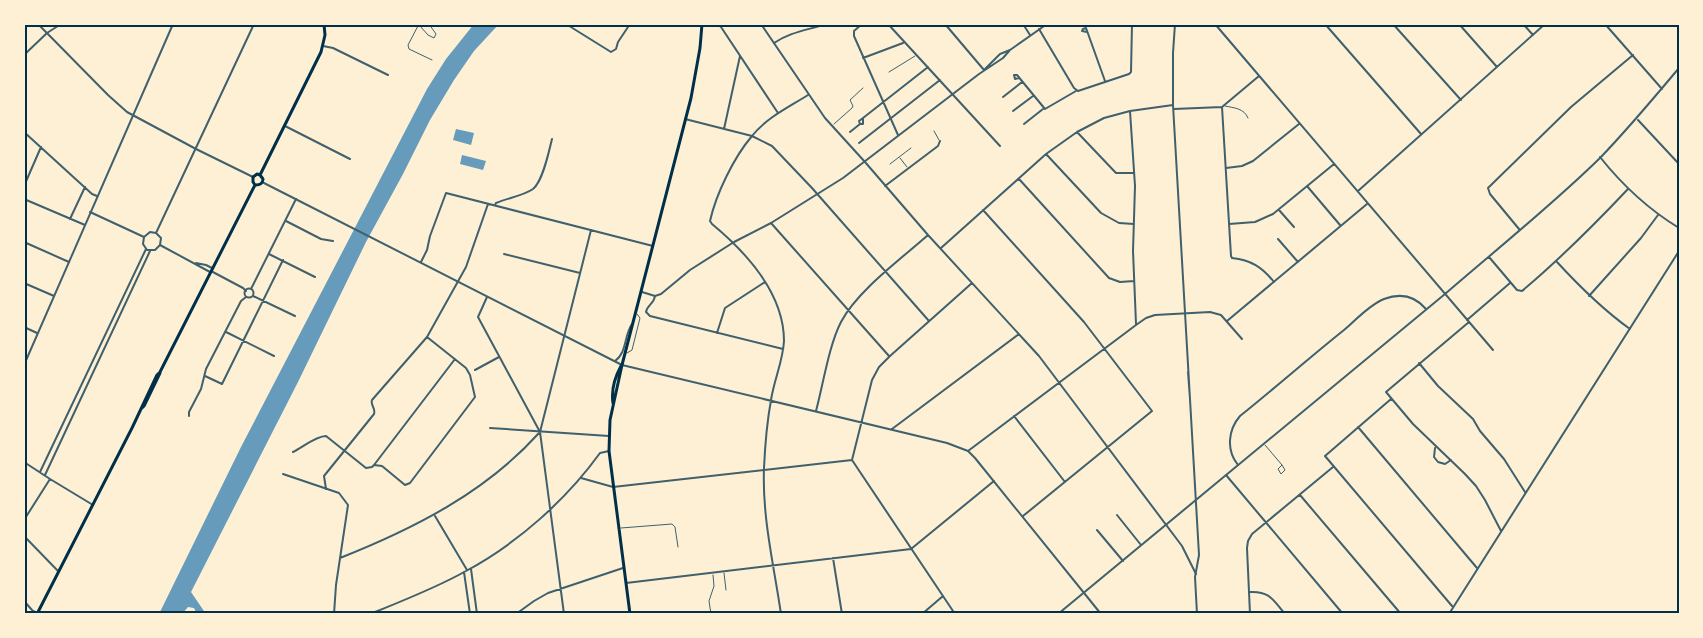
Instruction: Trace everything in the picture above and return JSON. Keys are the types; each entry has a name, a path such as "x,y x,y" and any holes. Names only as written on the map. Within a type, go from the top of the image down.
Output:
{"main road":[{"path":"630,614 613,487 609,436 622,364 696,75 702,24"},
{"path":"37,614 255,185 262,182 260,175 323,46 326,25"},
{"path":"255,185 253,177 255,174 260,175"}],"street":[{"path":"38,24 108,95 134,116 253,177"},
{"path":"24,55 47,33 61,24"},
{"path":"24,365 173,24"},
{"path":"156,233 254,24"},
{"path":"566,24 610,52 616,49 630,24"},
{"path":"717,24 779,114"},
{"path":"761,24 831,126 1039,356 1186,552 1196,575"},
{"path":"774,43 807,28 826,24"},
{"path":"862,24 854,31 854,34 898,135"},
{"path":"888,24 1000,146"},
{"path":"945,24 984,69"},
{"path":"1023,24 1030,35"},
{"path":"642,292 655,296 661,294 690,270 817,194 864,162 1000,54 1010,50 1047,24"},
{"path":"1024,124 1076,90 1131,72 1132,24"},
{"path":"1175,24 1173,105 1199,555 1196,575 1197,614"},
{"path":"1215,24 1493,350"},
{"path":"1325,24 1421,134"},
{"path":"1393,24 1461,100"},
{"path":"1458,24 1497,67"},
{"path":"1523,24 1533,35"},
{"path":"1358,191 1545,24"},
{"path":"1605,24 1662,89"},
{"path":"1676,24 1679,27"},
{"path":"1039,29 1076,90"},
{"path":"1087,30 1105,81"},
{"path":"863,58 904,43"},
{"path":"323,46 333,48 388,75"},
{"path":"1520,230 1490,194 1488,188 1571,108 1633,55"},
{"path":"724,129 740,56"},
{"path":"850,132 864,123 863,118 882,102 928,67"},
{"path":"1058,614 1520,230 1600,158 1637,119 1679,68"},
{"path":"1174,109 1223,106 1260,75"},
{"path":"1019,78 1044,109"},
{"path":"859,143 940,80"},
{"path":"1003,97 1023,82"},
{"path":"781,614 765,504 764,469 771,400 783,349 783,325 780,311 765,282 734,242 711,222 711,218 732,167 752,136 779,114 808,95"},
{"path":"1013,111 1033,96"},
{"path":"941,248 1046,154 1077,132 1104,118 1130,111 1173,105"},
{"path":"1223,106 1232,258 1244,259 1255,264 1274,282"},
{"path":"1130,111 1135,202 1136,325"},
{"path":"685,119 752,136 777,150 929,321"},
{"path":"1637,119 1679,164"},
{"path":"1226,168 1242,166 1253,161 1300,123"},
{"path":"285,126 350,159"},
{"path":"24,132 97,196"},
{"path":"1077,132 1116,173 1134,173"},
{"path":"495,206 496,203 535,187 552,139"},
{"path":"885,186 938,146 940,141"},
{"path":"24,186 41,147"},
{"path":"1046,154 1107,218 1119,223 1134,224"},
{"path":"1600,158 1628,189 1658,215 1679,228"},
{"path":"1229,224 1261,220 1279,210 1334,164"},
{"path":"1018,178 1109,278 1120,282 1134,281"},
{"path":"262,182 622,364 892,429 947,443 968,451 1101,614"},
{"path":"1307,186 1341,226"},
{"path":"70,219 85,187"},
{"path":"1488,257 1510,283 1517,290 1522,291 1588,232 1628,189"},
{"path":"421,262 446,193 652,246"},
{"path":"24,199 85,225"},
{"path":"246,291 250,290 296,199"},
{"path":"1227,321 1368,203"},
{"path":"326,489 324,476 374,414 372,399 427,337 458,281 476,242 488,204"},
{"path":"983,210 1084,322 1152,411 1023,516"},
{"path":"1279,210 1294,227"},
{"path":"90,212 144,237"},
{"path":"1589,296 1641,238 1658,215"},
{"path":"285,221 321,239 333,242"},
{"path":"771,223 890,356"},
{"path":"340,558 435,516 491,477 540,432 591,230"},
{"path":"150,232 156,233 161,238 160,245 150,251 143,244 144,237 150,232"},
{"path":"816,411 835,337 848,310 866,290 928,235"},
{"path":"1278,238 1298,262"},
{"path":"24,242 69,262"},
{"path":"160,245 196,263 206,265 246,291"},
{"path":"40,472 146,249"},
{"path":"45,475 150,251"},
{"path":"1449,614 1679,251"},
{"path":"269,254 315,277"},
{"path":"504,254 580,273"},
{"path":"205,376 222,384 283,260"},
{"path":"1557,261 1589,296 1630,329"},
{"path":"717,333 725,308 765,282"},
{"path":"24,283 54,296"},
{"path":"954,614 852,460 875,374 890,356 972,283"},
{"path":"1501,531 1485,500 1465,474 1413,424 1386,391 1510,283"},
{"path":"129,284 134,286"},
{"path":"250,290 253,291 253,296"},
{"path":"246,291 246,297"},
{"path":"189,416 201,389 206,369 241,301 253,296 295,316"},
{"path":"487,296 478,317 540,432 564,614"},
{"path":"655,296 654,301 646,309 648,315 783,349"},
{"path":"1238,465 1232,456 1230,444 1231,433 1240,416 1377,302 1401,296 1418,301 1426,309"},
{"path":"968,451 1150,316 1214,313 1221,315 1242,339"},
{"path":"615,361 622,355 627,333 634,322"},
{"path":"24,327 37,333"},
{"path":"108,328 113,330"},
{"path":"225,332 274,356"},
{"path":"892,429 1019,334"},
{"path":"374,465 382,466 405,485 410,483 473,402 475,392 466,368 427,337"},
{"path":"475,370 500,357"},
{"path":"293,452 323,435 366,468 370,468 455,359"},
{"path":"1419,363 1438,386 1473,419 1480,431 1504,459 1525,492"},
{"path":"88,371 92,374"},
{"path":"1391,399 1325,456 1453,607"},
{"path":"68,414 72,416"},
{"path":"1014,416 1065,482"},
{"path":"1358,427 1477,568"},
{"path":"490,428 609,436"},
{"path":"1436,447 1434,457 1438,462 1445,464 1451,460"},
{"path":"370,614 466,571 521,534 551,510 581,478 600,453 609,451"},
{"path":"49,453 53,455"},
{"path":"581,478 613,487 852,460"},
{"path":"24,462 93,505"},
{"path":"1250,614 1247,548 1252,534 1333,466"},
{"path":"283,474 339,493 348,505 334,598 334,614"},
{"path":"1226,476 1343,614"},
{"path":"24,520 50,480"},
{"path":"626,583 911,549 994,481"},
{"path":"1300,495 1401,614"},
{"path":"1117,515 1141,545"},
{"path":"435,516 466,571 470,614"},
{"path":"1097,530 1123,561"},
{"path":"24,536 58,571"},
{"path":"832,558 842,614"},
{"path":"516,614 534,601 561,588 624,567"},
{"path":"471,568 477,614"},
{"path":"1249,592 1264,592 1286,614"},
{"path":"922,614 943,596"},
{"path":"24,601 37,614"}],"lane":[{"path":"419,24 424,32 434,38 436,34 429,24"},
{"path":"419,24 408,45 409,49 432,60"},
{"path":"889,72 917,55"},
{"path":"831,126 852,108 850,100 863,88"},
{"path":"1223,106 1240,110 1248,118"},
{"path":"934,131 940,141"},
{"path":"890,164 911,148"},
{"path":"900,157 908,168"},
{"path":"625,354 632,350 640,318 636,313"},
{"path":"1264,444 1282,465"},
{"path":"619,528 672,524 675,527 678,547"},
{"path":"724,572 726,590"},
{"path":"711,614 709,601 714,586 713,573"}],"water":[{"path":"474,24 499,24 474,51 430,120 366,242 191,592 206,614 197,614 194,608 188,607 182,614 159,614 241,447 427,89 446,59"},
{"path":"456,129 474,133 471,145 453,140"},
{"path":"462,155 486,161 483,170 460,164"}]}
